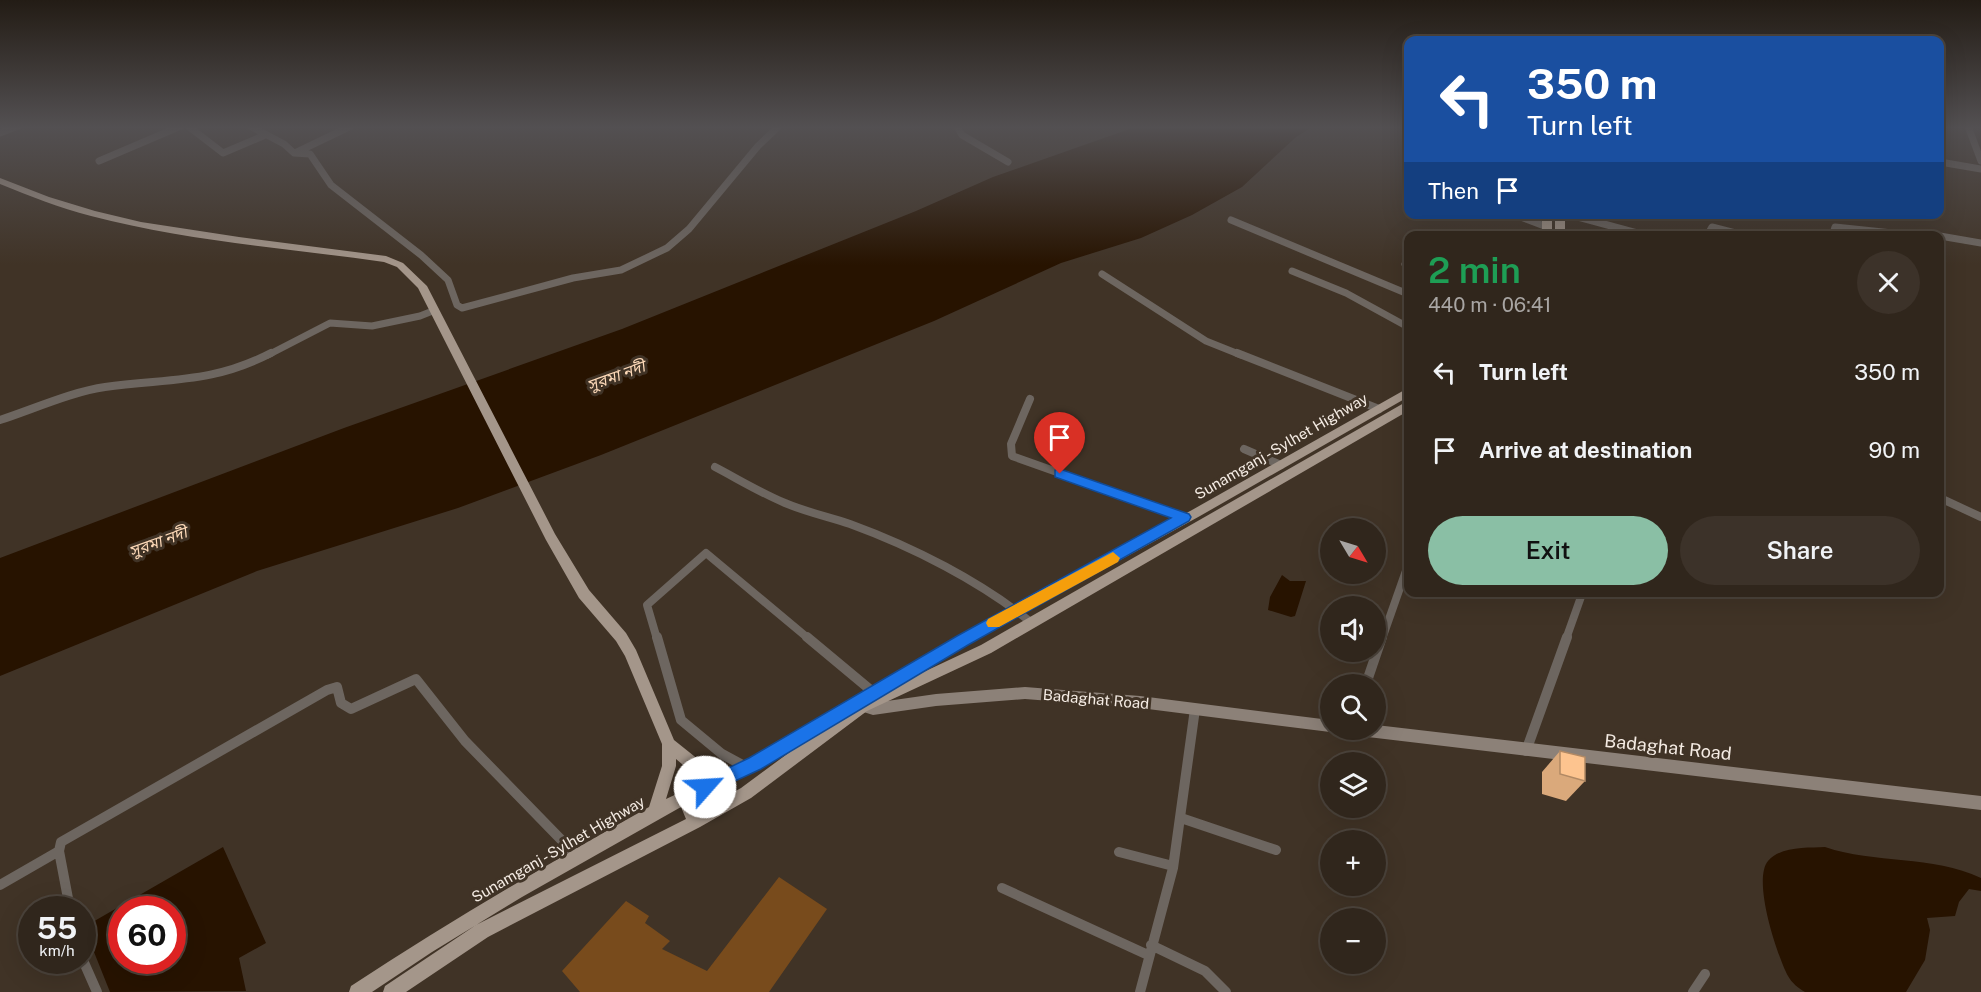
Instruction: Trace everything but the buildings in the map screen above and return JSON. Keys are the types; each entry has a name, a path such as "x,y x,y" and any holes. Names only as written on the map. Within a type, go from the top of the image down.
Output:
{"main road":[{"path":"0,181 61,204 157,228 386,259 400,265 412,275 422,286 442,323 550,537 584,594 621,637 669,744 669,766 655,812"},
{"name":"Sunamganj - Sylhet Highway","path":"391,992 482,931 695,822 746,793 873,692 1404,394"},
{"name":"Sunamganj - Sylhet Highway","path":"357,992 426,946 655,812 746,767 858,706 986,649 1404,407"},
{"path":"1121,554 1133,566"},
{"path":"974,634 986,649"},
{"name":"Badaghat Road","path":"858,706 873,709 936,700 1025,693 1194,709 1320,725"},
{"name":"Badaghat Road","path":"1386,733 1981,803"},
{"path":"669,744 694,765 726,777"},
{"path":"684,798 695,822"}],"street":[{"path":"320,172 332,185 421,255 448,280 457,305 462,308 573,278 621,270 667,248 689,229 736,172"},
{"path":"1524,219 1547,231"},
{"path":"1585,219 1630,231"},
{"path":"1231,220 1404,292"},
{"path":"1710,231 1712,227 1728,231"},
{"path":"1834,231 1835,227 1873,231"},
{"path":"1944,237 1981,243"},
{"path":"1293,271 1346,294 1404,325"},
{"path":"1102,274 1206,341 1379,409"},
{"path":"0,420 103,387 205,378 250,364 330,323 372,326 420,316 435,310"},
{"path":"1030,399 1011,444 1012,456 1184,517"},
{"path":"1244,449 1281,465"},
{"path":"715,467 785,503 852,525 915,553 957,574 1016,610 1032,623"},
{"path":"1944,500 1981,517"},
{"path":"746,767 722,754 681,720 647,605 706,553 873,692"},
{"path":"1370,674 1404,576"},
{"path":"1526,751 1581,597"},
{"path":"68,896 59,850 61,842 70,835 327,690 337,687 341,703 351,709 416,679 465,741 577,856"},
{"path":"1140,992 1149,950 1173,866 1194,709"},
{"path":"1181,818 1276,850"},
{"path":"0,885 59,850"},
{"path":"1119,852 1173,866"},
{"path":"1002,888 1204,971 1226,992"},
{"path":"89,974 97,992"},
{"path":"1693,992 1705,974"}],"shaded area":[{"path":"779,877 827,909 769,992 580,992 562,971 626,901 649,916 645,923 670,941 662,949 707,971"}],"water":[{"name":"সুরমা নদী","path":"1006,172 1258,172 1242,187 1192,215 1141,238 1061,263 934,321 601,455 458,508 257,571 0,676 0,558 344,428 622,329 916,211"},
{"path":"1282,575 1290,581 1306,581 1295,616 1291,617 1268,610 1270,597"},
{"path":"223,847 266,943 239,958 246,991 110,992 96,957 96,920 108,913 108,974 186,974 186,896 138,896"},
{"path":"1825,847 1864,856 1943,866 1981,878 1981,891 1969,889 1959,902 1955,916 1927,918 1930,930 1925,960 1906,992 1805,992 1788,976 1768,918 1764,900 1764,871 1773,856 1787,850"}],"slow traffic":[{"path":"993,623 1113,558"}],"route":[{"path":"705,787 755,764 963,640 1184,517 1060,474"}]}
